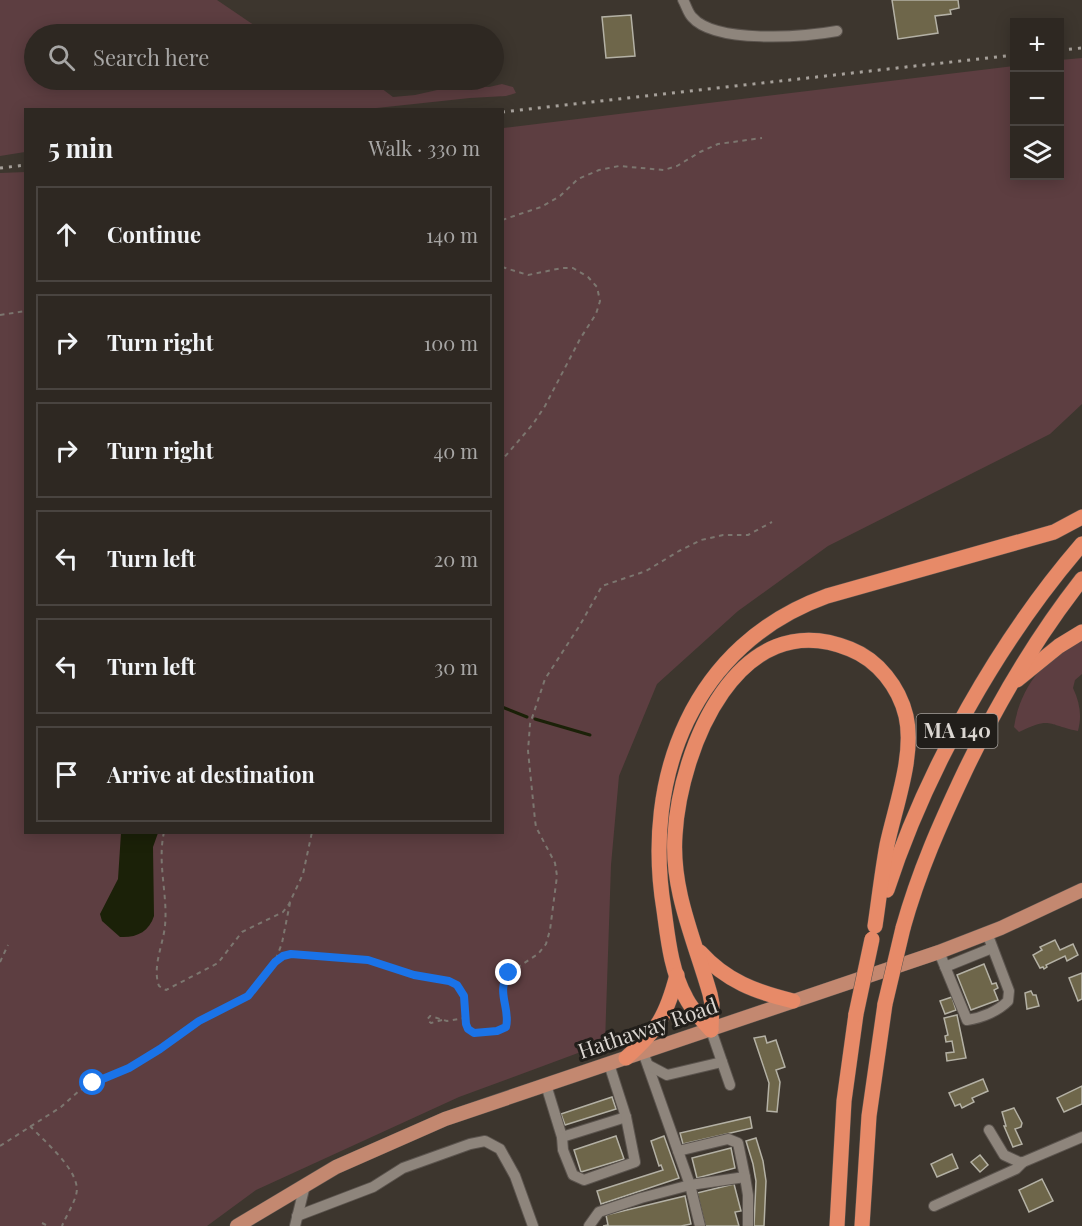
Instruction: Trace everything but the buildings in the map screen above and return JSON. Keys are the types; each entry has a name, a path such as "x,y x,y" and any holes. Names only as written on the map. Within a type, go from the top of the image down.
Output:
{"highway":[{"path":"711,1030 686,998 677,975 658,871 658,838 673,752 687,719 704,689 724,663 752,637 768,625 812,602 1013,545 1054,532 1082,517"},
{"name":"MA 140","path":"837,1226 842,1131 848,1065 856,1014 874,932 904,843 963,719 997,661 1025,616 1082,544"},
{"name":"MA 140","path":"862,1226 872,1086 885,1004 917,881 939,826 1008,688 1050,621 1082,579"},
{"path":"1008,688 1059,646 1082,632"},
{"path":"711,1030 710,994 682,905 676,872 675,846 680,798 698,736 723,693 751,661 764,652 795,642 811,641 833,643 853,650 884,673 893,686 906,717 908,733 906,766 887,847 874,932"},
{"path":"696,947 714,967 739,984 765,995 793,1001"},
{"path":"626,1058 648,1037 665,1013 677,975"},
{"path":"828,1226 842,1131"},
{"path":"866,1153 869,1226"}],"main road":[{"name":"Hathaway Road","path":"237,1226 354,1159 426,1127 626,1058 645,1058 711,1030 939,952 1081,894"}],"street":[{"path":"683,0 692,17 705,27 724,33 784,38 837,31"},
{"path":"939,952 967,1020 976,1019 994,1011 1008,1001 1009,991 987,933"},
{"path":"945,967 992,948"},
{"path":"711,1030 730,1085"},
{"path":"645,1058 667,1075 722,1062"},
{"path":"645,1058 690,1185 700,1226"},
{"path":"546,1085 562,1137 563,1150 573,1175 584,1180 635,1162 626,1117 609,1064"},
{"path":"562,1137 626,1117"},
{"path":"989,1130 1004,1155 1015,1161 1023,1162"},
{"path":"934,1206 1080,1137"},
{"path":"678,1151 728,1139 738,1143 748,1195 748,1226"},
{"path":"296,1221 373,1187 404,1168 470,1144 485,1142 500,1149 515,1176 533,1226"},
{"path":"589,1226 599,1212 690,1185 745,1176"},
{"path":"296,1221 305,1185"}],"path":[{"path":"504,219 541,207 560,196 578,178 599,170 619,166 664,170 677,166 718,144 762,138"},
{"path":"504,268 528,276 562,267 573,267 588,277 597,287 600,300 596,314 580,339 545,406 504,458"},
{"path":"0,315 24,311"},
{"path":"0,1146 60,1107 80,1090 129,1068 199,1021 248,996 275,962 291,954 360,959 414,975 449,981 457,985 464,996 468,1029 474,1033 497,1031 506,1027 504,980 509,973 538,954 548,938 557,870 535,820 528,751 530,724 545,679 580,625 597,591 605,584 646,572 701,540 723,535 748,535 772,522"},
{"path":"164,834 160,865 165,917 156,976 163,990 169,990 218,963 242,932 283,912 291,901"},
{"path":"275,962 282,943 291,901 306,862 312,834"},
{"path":"0,962 8,945"},
{"path":"442,1020 465,1018"},
{"path":"30,1126 68,1166 76,1180 76,1195 62,1226"},
{"path":"42,1223 48,1226"}],"shaded area":[{"path":"0,0 217,0 252,24 24,24 24,90 384,90 393,97 437,90 504,90 504,85 513,87 516,93 506,96 377,108 24,108 24,152 0,156"},
{"path":"1082,58 1082,404 1050,434 828,546 738,611 657,684 619,776 611,865 605,1043 459,1097 256,1190 207,1226 0,1226 0,173 24,172 24,834 504,834 504,128 1010,66 1010,180 1064,180 1064,60"},
{"path":"1082,640 1082,674 1075,680 1073,688 1080,710 1078,731 1044,723 1019,732 1014,727 1017,713 1028,686 1036,674 1057,654"},
{"path":"121,834 158,834 153,847 154,916 149,926 136,935 120,937 102,921 100,914 118,879"}],"waterway":[{"path":"504,708 527,717"},
{"path":"535,719 590,735"}],"railway":[{"path":"1064,50 1082,48"},
{"path":"504,112 1010,55"},
{"path":"0,168 24,165"}],"route":[{"path":"93,1083 129,1068 199,1021 248,996 275,962 283,956 297,954 368,960 414,975 449,981 457,985 464,996 466,1024 470,1032 474,1033 497,1031 506,1027 503,987 504,980 509,973"}]}
